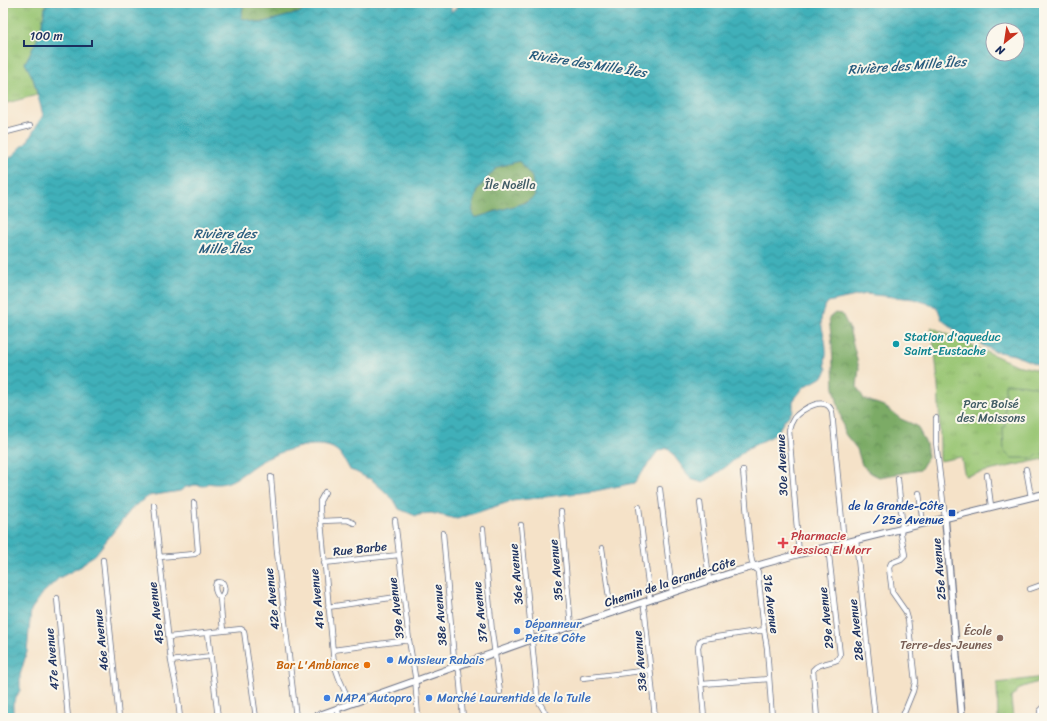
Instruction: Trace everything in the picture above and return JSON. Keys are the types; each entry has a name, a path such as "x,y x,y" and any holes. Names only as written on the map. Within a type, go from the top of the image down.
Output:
{"main road":[{"name":"Chemin de la Grande-Côte","path":"311,718 532,639 754,566 828,546 1044,494"}],"street":[{"path":"3,133 30,126"},
{"name":"30e Avenue","path":"799,554 789,430 794,418 807,408 822,403 831,408 844,543"},
{"name":"25e Avenue","path":"936,418 936,442 945,518 962,718"},
{"path":"1026,469 1031,497"},
{"name":"31e Avenue","path":"743,470 750,552 752,562 758,572 764,630 768,648 772,718"},
{"path":"986,475 991,506"},
{"name":"42e Avenue","path":"271,477 278,560 296,718"},
{"path":"898,479 904,556 901,559 891,562 888,568 892,592 905,610 908,619 915,682 902,718"},
{"path":"660,490 672,592"},
{"name":"41e Avenue","path":"325,492 320,501 321,521 333,650 337,671 350,703"},
{"path":"919,493 923,524"},
{"path":"700,502 709,580"},
{"path":"159,558 195,554 198,551 194,503"},
{"name":"45e Avenue","path":"154,505 171,661 177,691 180,718"},
{"path":"639,507 650,600"},
{"name":"35e Avenue","path":"561,512 571,627"},
{"path":"321,521 347,520 354,523"},
{"name":"39e Avenue","path":"395,520 415,680 418,718"},
{"name":"36e Avenue","path":"522,525 538,697 546,714"},
{"name":"37e Avenue","path":"483,529 492,632 500,692"},
{"name":"38e Avenue","path":"442,533 454,659 459,671 463,718"},
{"name":"28e Avenue","path":"856,540 875,718"},
{"name":"29e Avenue","path":"817,718 813,670 817,666 837,660 840,656 828,546"},
{"path":"602,548 608,598 612,613"},
{"name":"Rue Barbe","path":"324,563 399,555"},
{"name":"46e Avenue","path":"103,560 119,718"},
{"path":"1030,589 1044,584"},
{"path":"328,607 404,596"},
{"name":"47e Avenue","path":"57,598 68,718"},
{"path":"220,598 223,631"},
{"name":"33e Avenue","path":"643,602 655,718"},
{"path":"704,718 698,647 700,641 703,638 764,630"},
{"path":"169,637 223,631 244,631 256,718"},
{"path":"208,633 218,718"},
{"path":"333,650 409,640"},
{"path":"171,661 211,656"},
{"path":"583,678 650,670"},
{"path":"702,684 769,679"},
{"path":"1040,718 1040,711 1044,707"},
{"path":"337,708 340,718"}],"green space":[{"path":"3,3 46,3 40,34 25,63 33,78 37,95 3,104"},
{"path":"245,3 315,3 299,13 261,23 241,18"},
{"name":"Île Noëlla","path":"519,161 532,177 535,196 527,202 475,218 471,210 478,189 497,167"},
{"path":"835,313 842,314 849,328 859,368 857,387 864,399 884,406 901,419 917,426 926,444 928,457 920,470 879,477 871,473 862,465 857,449 845,434 834,388 829,318"},
{"name":"Parc Boisé des Moissons","path":"931,327 1016,365 1044,371 1044,459 965,476 961,457 940,461 940,427 936,361"},
{"path":"1005,384 1020,384 1044,391 1044,454 1036,455 1035,458 1012,458 1004,452 1003,427 1005,427"},
{"path":"1044,677 1037,682 1020,688 1011,698 1013,718 998,718 997,683"}],"water":[{"name":"Rivière des Mille Îles","path":"46,3 245,3 241,18 261,23 299,13 315,3 451,3 451,12 456,8 458,3 1044,3 1044,367 1014,355 994,351 957,332 942,320 938,309 930,304 914,299 865,294 828,302 824,309 821,321 826,343 825,364 827,369 824,376 804,387 793,401 793,411 784,421 777,433 748,448 727,466 703,483 691,479 668,448 658,451 634,483 595,491 512,501 457,519 431,513 416,516 399,509 394,500 371,479 350,470 342,456 336,450 328,446 309,445 277,454 260,462 242,475 230,481 216,484 208,483 204,486 195,485 186,487 180,491 149,496 133,507 95,555 87,560 82,566 59,578 43,593 31,610 27,652 20,675 20,690 13,704 13,718 3,718 3,164 27,142 43,115 33,78 25,63 40,34","holes":["519,161 532,177 535,196 527,202 475,218 472,210 478,189 497,167"]}],"place":[{"name":"Station d'aqueduc Saint-Eustache","path":"896,344"},
{"name":"de la Grande-Côte / 25e Avenue","path":"952,513"},
{"name":"Pharmacie Jessica El Morr","path":"783,543"},
{"name":"Dépanneur Petite Côte","path":"517,631"},
{"name":"École Terre-des-Jeunes","path":"1000,638"},
{"name":"Monsieur Rabais","path":"390,660"},
{"name":"Bar L'Ambiance","path":"367,665"},
{"name":"NAPA Autopro","path":"327,698"},
{"name":"Marché Laurentide de la Tuile","path":"429,698"}]}
